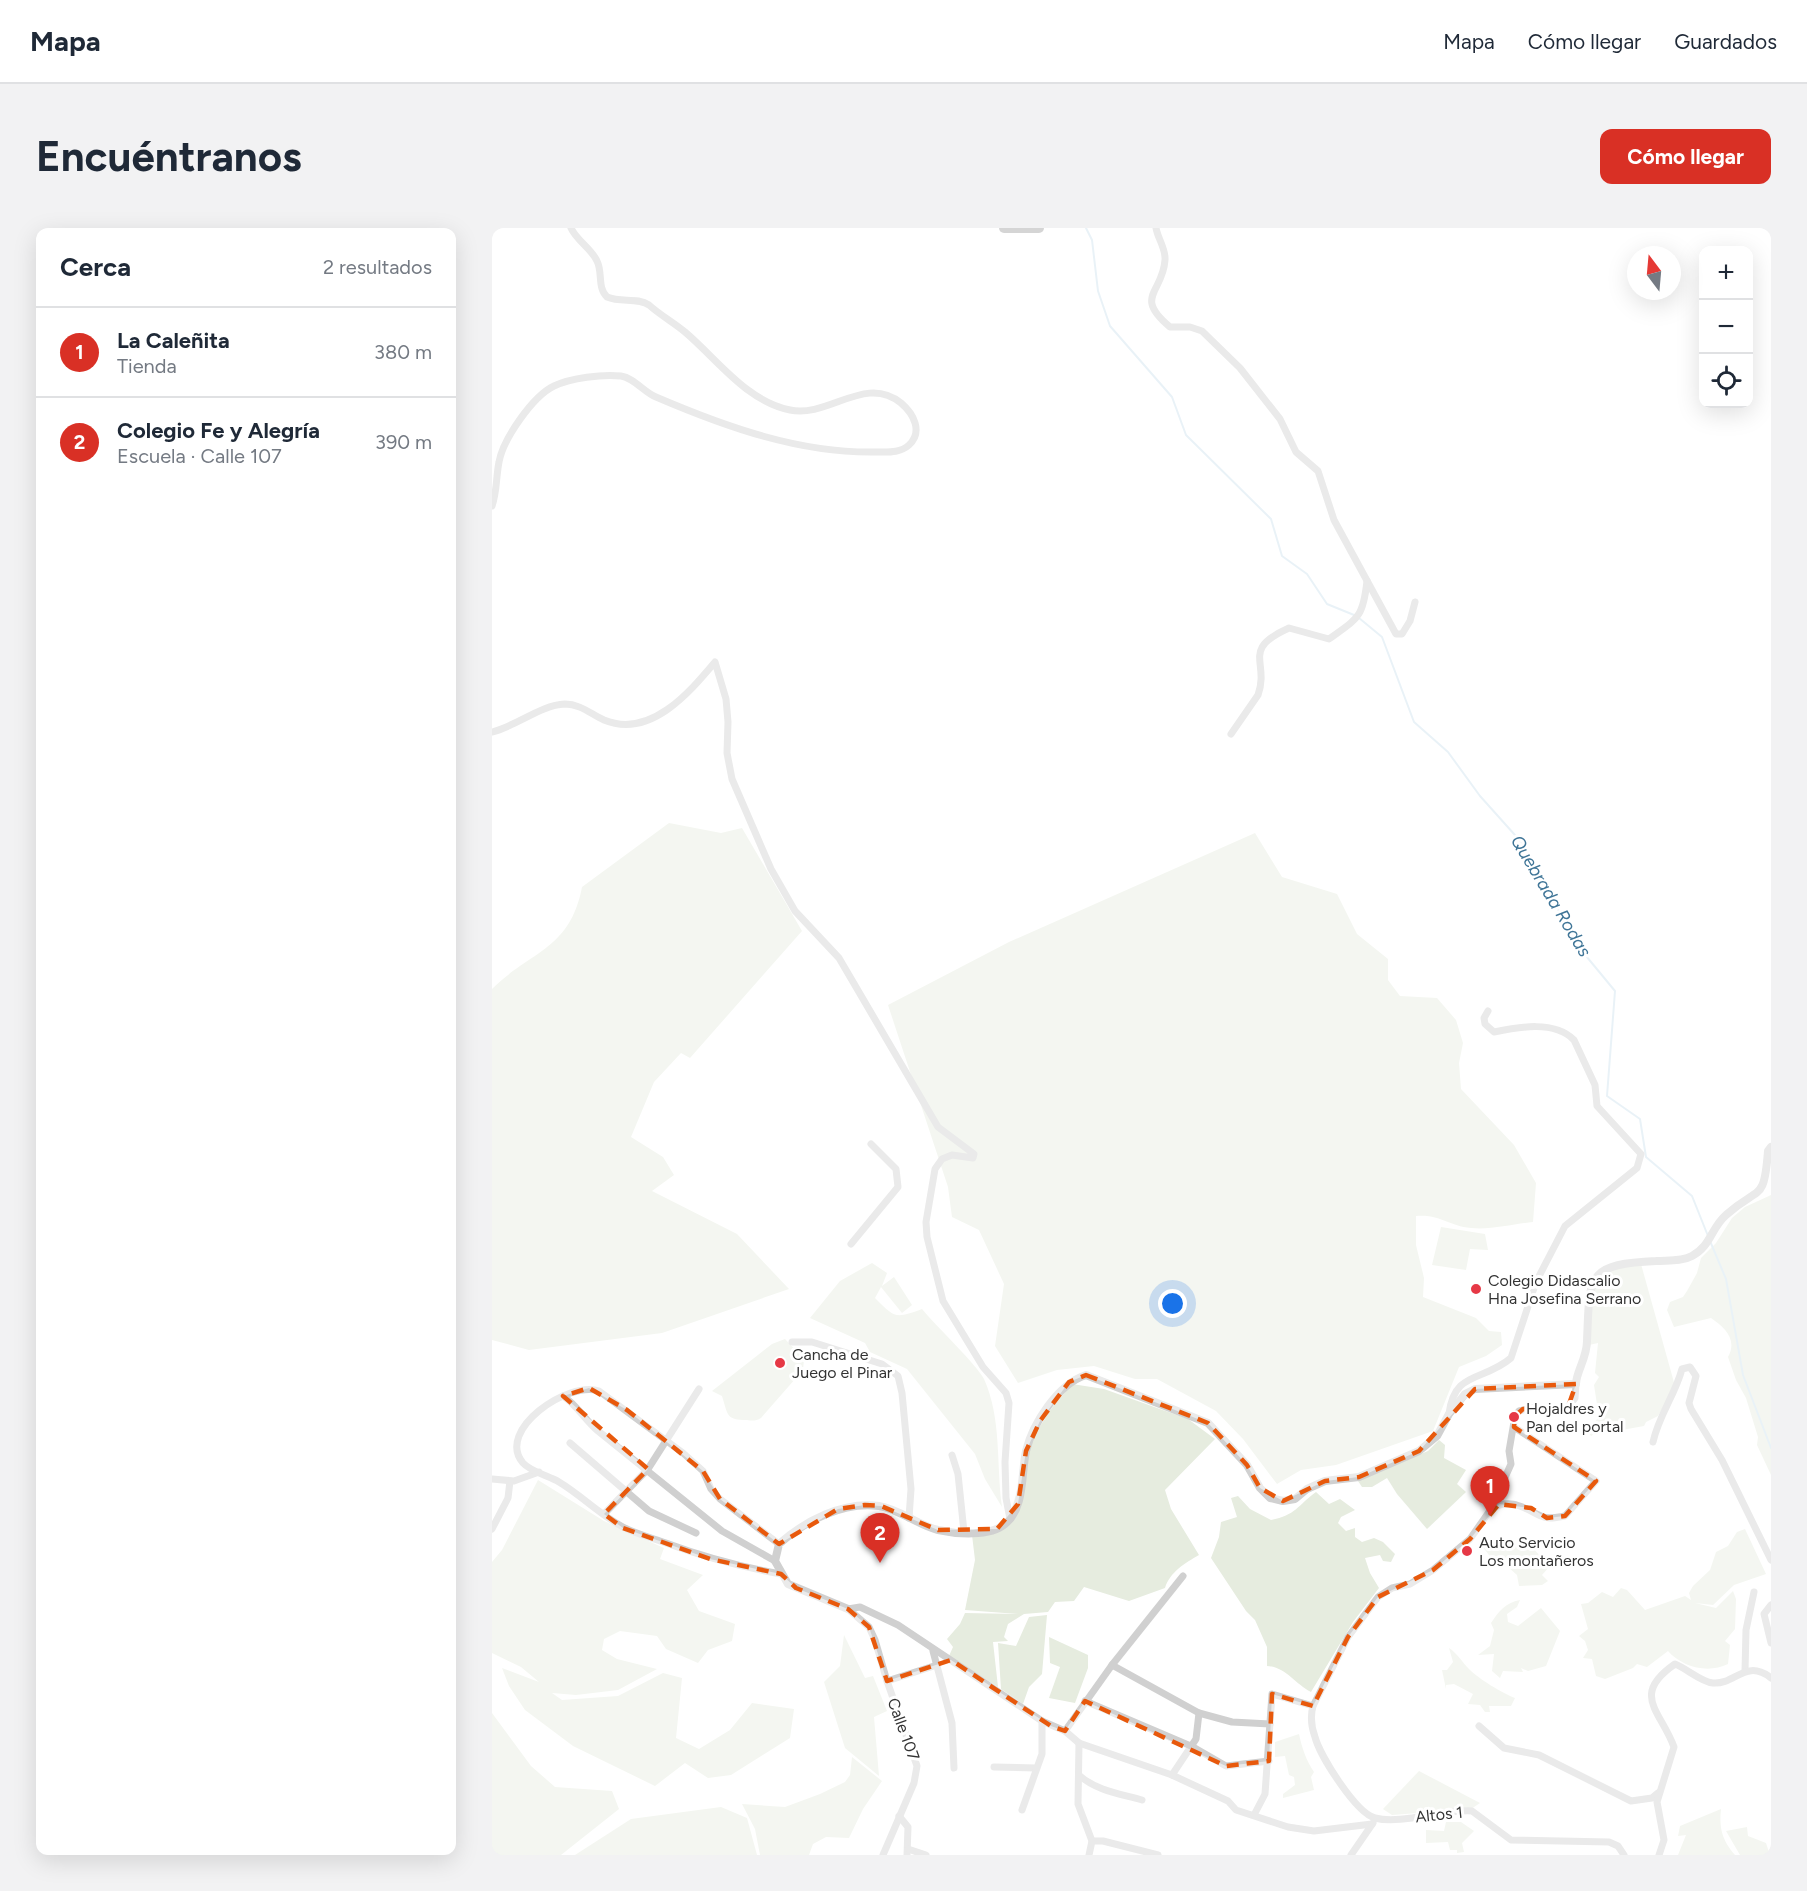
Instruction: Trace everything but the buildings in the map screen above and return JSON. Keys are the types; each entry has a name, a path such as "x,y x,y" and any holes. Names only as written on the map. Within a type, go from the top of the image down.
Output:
{"highway":[{"path":"1004,228 1039,228"}],"street":[{"path":"492,506 496,495 499,461 504,446 542,393 563,382 623,376 652,396 714,421 797,446 841,452 893,452 906,448 916,433 916,422 911,413 891,396 880,392 868,392 808,412 788,410 751,392 684,331 649,305 644,302 626,302 607,297 601,287 596,259 576,238 571,228"},
{"path":"1156,228 1163,247 1165,264 1151,296 1152,308 1170,327 1190,327 1202,331 1240,369 1280,419 1296,452 1318,471 1334,520 1396,634 1402,634 1410,621 1415,602"},
{"path":"1232,734 1261,687 1258,658 1263,645 1273,636 1289,628 1329,639 1356,620 1362,611 1367,581"},
{"path":"492,732 512,726 542,710 564,704 575,705 605,720 627,724 644,722 676,704 715,662 726,699 727,753 732,779 771,869 795,911 839,958 938,1127 974,1155 973,1158 966,1159 952,1155 942,1159 935,1169 926,1222 927,1237 943,1301 982,1367 1006,1393 1009,1403 1005,1462 1006,1498 1011,1519"},
{"path":"1449,1414 1451,1398 1457,1388 1502,1366 1511,1358 1536,1282 1565,1226 1637,1168 1641,1154 1597,1106 1595,1085 1569,1034 1533,1025 1494,1032 1485,1024 1484,1018 1488,1011"},
{"path":"851,1244 898,1187 896,1169 871,1144"},
{"path":"1351,1855 1373,1821 1357,1806 1315,1740 1310,1717 1312,1706 1348,1637 1378,1597 1392,1588 1410,1584 1433,1570 1470,1539 1491,1509 1511,1464 1509,1451 1515,1416 1524,1409 1535,1407 1545,1411 1568,1407 1575,1398 1576,1376 1587,1356 1587,1308 1590,1289 1601,1271 1630,1263 1688,1258 1710,1241 1725,1215 1760,1191 1764,1184 1768,1151 1771,1148"},
{"path":"792,1342 812,1342 882,1364 898,1376 902,1394 911,1489 909,1518"},
{"path":"1653,1442 1661,1414 1679,1384 1682,1369 1690,1367 1696,1376 1689,1403 1690,1409 1722,1460 1771,1560"},
{"path":"775,1561 779,1544 817,1519 838,1509 865,1505 881,1506 938,1530 984,1533 997,1529 1011,1519 1018,1504 1026,1451 1032,1436 1048,1409 1069,1382 1086,1375 1208,1423 1247,1465 1260,1488 1270,1498 1283,1501 1295,1499 1307,1489 1324,1481 1359,1477 1419,1451 1437,1436 1449,1414 1466,1394 1475,1389 1576,1384"},
{"path":"779,1544 720,1499 711,1489 704,1470 599,1391 589,1388 579,1389 562,1396 537,1411 519,1437 517,1447 519,1459 525,1466 561,1483 623,1527 710,1559 781,1574"},
{"path":"604,1514 648,1469 699,1389"},
{"path":"562,1396 573,1403 583,1418 598,1431 648,1469 722,1531 775,1561 781,1574 796,1588 848,1609 860,1607 898,1625 933,1651 1042,1721 1065,1731 1079,1743 1078,1804 1092,1841 1089,1855"},
{"path":"1491,1509 1508,1503 1531,1508 1547,1518 1568,1516 1579,1498 1596,1481 1514,1427"},
{"path":"570,1443 649,1511 696,1533"},
{"path":"952,1455 958,1474 964,1532"},
{"path":"492,1479 510,1481 539,1472"},
{"path":"492,1528 508,1498 510,1481"},
{"path":"1065,1731 1112,1665 1183,1576"},
{"path":"1745,1671 1746,1630 1754,1592"},
{"path":"1771,1605 1764,1614 1771,1643"},
{"name":"Calle 107","path":"848,1609 869,1627 917,1766 914,1783 883,1855"},
{"path":"933,1651 954,1731 954,1768"},
{"path":"1659,1855 1664,1840 1657,1802 1674,1747 1651,1703 1651,1689 1656,1679 1675,1664 1711,1683 1721,1683 1745,1671 1758,1672 1771,1678"},
{"path":"887,1681 937,1665"},
{"path":"1112,1665 1199,1713 1232,1722 1270,1724"},
{"path":"1254,1815 1265,1794 1272,1695 1312,1706"},
{"path":"1085,1701 1193,1747 1226,1767 1269,1761"},
{"path":"1172,1775 1193,1747 1199,1713"},
{"path":"1022,1810 1031,1791 1042,1754 1042,1721"},
{"path":"1479,1726 1504,1748 1539,1755 1631,1801 1652,1798 1659,1792"},
{"name":"Altos 1","path":"1079,1743 1172,1775 1228,1801 1236,1810 1288,1827 1314,1831 1373,1821 1472,1811 1506,1839 1526,1842 1609,1842 1618,1846 1624,1855"},
{"path":"994,1767 1036,1768"},
{"path":"1080,1776 1109,1791 1142,1800"},
{"path":"899,1816 907,1822 907,1852 926,1855"},
{"path":"1092,1841 1103,1841 1158,1855"}],"highlighted area":[{"path":"1086,1375 1208,1423 1247,1465 1260,1488 1283,1501 1325,1481 1359,1477 1419,1451 1475,1389 1576,1384 1568,1407 1523,1409 1515,1416 1514,1427 1596,1481 1565,1516 1547,1518 1531,1508 1499,1504 1470,1539 1433,1570 1378,1597 1348,1637 1313,1706 1272,1694 1269,1761 1226,1766 1085,1701 1065,1731 1051,1726 951,1660 887,1681 869,1627 848,1609 796,1588 781,1574 710,1559 623,1528 604,1514 648,1469 563,1396 589,1388 627,1410 703,1471 720,1499 779,1544 838,1509 865,1505 881,1506 938,1530 997,1529 1018,1504 1026,1451 1040,1421 1069,1382"}],"shaded area":[{"path":"669,823 721,833 742,828 802,931 690,1058 681,1053 654,1082 631,1137 663,1157 674,1175 652,1191 737,1234 789,1289 662,1333 529,1350 492,1340 492,989 558,937 576,908 582,887"},
{"path":"1255,833 1282,877 1337,894 1357,934 1388,959 1388,980 1400,996 1437,998 1456,1020 1463,1043 1459,1063 1461,1089 1514,1145 1536,1183 1533,1222 1479,1228 1463,1227 1432,1217 1416,1216 1416,1245 1424,1278 1423,1297 1476,1318 1489,1331 1501,1332 1502,1345 1486,1356 1459,1367 1433,1431 1336,1465 1301,1470 1277,1484 1243,1439 1216,1411 1157,1379 1135,1379 1094,1366 1057,1370 1018,1383 995,1346 1004,1284 979,1230 952,1217 948,1187 888,1005 1009,942"},
{"path":"1771,1195 1771,1475 1757,1445 1758,1437 1746,1398 1736,1380 1728,1357 1731,1345 1728,1334 1711,1318 1674,1327 1667,1310 1670,1302 1683,1297 1697,1273 1701,1258 1716,1243 1732,1218 1745,1207"},
{"path":"1441,1227 1485,1234 1488,1250 1470,1249 1466,1270 1432,1265"},
{"path":"872,1263 887,1273 882,1286 894,1277 912,1305 902,1313 881,1287 875,1298 896,1315 922,1309 984,1379 994,1410 1002,1507 985,1479 975,1454 907,1369 870,1352 865,1343 810,1318 840,1281"},
{"path":"1641,1264 1675,1386 1658,1416 1646,1422 1644,1426 1622,1430 1610,1425 1591,1436 1587,1431 1599,1417 1594,1385 1599,1377 1595,1373 1598,1343 1589,1345 1593,1289 1605,1271"},
{"path":"785,1339 804,1359 803,1370 758,1420 740,1420 731,1417 722,1396 712,1391 772,1344"},
{"path":"1072,1384 1104,1389 1188,1419 1215,1439 1165,1490 1171,1509 1199,1555 1174,1573 1165,1588 1129,1601 1084,1587 1074,1601 1055,1602 1048,1612 1024,1614 1008,1624 1004,1637 1008,1641 993,1642 998,1687 949,1656 953,1647 947,1639 960,1624 965,1613 1018,1614 965,1610 975,1560 972,1535 1007,1525 1032,1439 1051,1409"},
{"path":"1439,1440 1445,1445 1444,1458 1466,1470 1457,1484 1466,1492 1427,1529 1397,1494 1387,1478 1372,1487 1362,1487 1358,1481 1428,1451"},
{"path":"538,1480 604,1521 664,1548 660,1559 703,1575 687,1590 699,1611 735,1624 732,1641 708,1650 698,1663 666,1649 657,1636 620,1631 604,1639 602,1650 617,1659 657,1669 618,1690 576,1695 552,1693 562,1700 618,1696 663,1673 682,1678 676,1738 699,1749 730,1730 752,1703 794,1709 790,1738 731,1775 708,1778 685,1763 655,1786 573,1746 525,1710 509,1686 502,1668 539,1682 521,1667 492,1653 492,1562 502,1550"},
{"path":"1316,1492 1329,1504 1340,1499 1355,1510 1341,1517 1338,1523 1346,1531 1355,1528 1355,1537 1362,1542 1374,1538 1383,1542 1395,1554 1391,1562 1383,1561 1380,1555 1365,1558 1370,1573 1379,1588 1353,1622 1311,1692 1280,1669 1267,1666 1267,1647 1255,1620 1246,1611 1211,1558 1219,1537 1221,1522 1237,1517 1231,1498 1238,1496 1250,1509 1271,1520 1291,1513"},
{"path":"1745,1529 1766,1574 1734,1585 1713,1605 1695,1603 1716,1608 1733,1591 1736,1599 1735,1629 1725,1641 1730,1645 1728,1664 1712,1668 1696,1667 1680,1661 1668,1651 1647,1667 1637,1664 1633,1668 1605,1679 1596,1676 1592,1659 1583,1658 1588,1650 1585,1641 1579,1636 1588,1629 1581,1604 1588,1603 1602,1592 1613,1597 1621,1588 1627,1590 1645,1610 1685,1596 1691,1600 1689,1593 1710,1570 1716,1552 1728,1546 1737,1532"},
{"path":"1525,1540 1550,1566 1542,1575 1548,1581 1542,1585 1519,1586 1517,1575 1499,1559 1492,1559 1479,1542 1508,1546"},
{"path":"1520,1600 1517,1607 1507,1614 1508,1622 1518,1626 1541,1608 1560,1631 1546,1666 1528,1671 1521,1668 1523,1672 1503,1671 1500,1678 1492,1671 1494,1654 1478,1655 1490,1646 1494,1630 1491,1623 1497,1615 1506,1605"},
{"path":"1047,1615 1042,1674 1029,1687 1023,1704 1001,1689 998,1643 1016,1646 1029,1617"},
{"path":"844,1635 865,1678 873,1676 887,1711 874,1717 879,1776 845,1748 824,1682 840,1666"},
{"path":"1049,1637 1088,1655 1088,1668 1075,1703 1049,1698 1060,1667 1050,1663"},
{"path":"1449,1648 1479,1677 1515,1698 1511,1706 1489,1706 1490,1712 1485,1712 1480,1705 1468,1704 1473,1694 1454,1684 1446,1685 1446,1689 1442,1670 1447,1670 1453,1662"},
{"path":"492,1713 531,1766 555,1787 612,1791 619,1809 561,1855 492,1855"},
{"path":"1299,1734 1314,1772 1311,1777 1314,1790 1283,1798 1283,1794 1295,1785 1294,1777 1289,1775 1285,1756 1275,1757 1275,1742"},
{"path":"852,1757 882,1781 863,1809 849,1838 826,1837 813,1844 809,1855 760,1855 755,1829 742,1804 785,1807 820,1794 845,1782 850,1775"},
{"path":"1419,1771 1480,1803 1471,1809 1392,1815 1383,1809"},
{"path":"721,1807 747,1818 757,1855 575,1855 631,1819"},
{"path":"1721,1809 1722,1834 1735,1855 1678,1855 1686,1835 1678,1836 1680,1826"},
{"path":"1446,1822 1461,1822 1474,1831 1462,1843 1464,1852 1457,1853 1457,1850 1450,1850 1448,1842 1426,1843 1426,1830 1444,1831"},
{"path":"1747,1827 1748,1836 1766,1843 1770,1855 1740,1855 1726,1831"}],"waterway":[{"name":"Quebrada Rodas","path":"1086,228 1092,240 1098,291 1110,326 1172,397 1186,435 1271,519 1282,556 1307,574 1327,604 1354,615"},
{"name":"Quebrada Rodas","path":"1359,618 1382,637 1414,722 1448,752 1480,796 1523,844 1577,945 1615,991 1607,1096 1640,1119 1646,1157 1692,1196 1708,1236"},
{"name":"Quebrada Rodas","path":"1710,1241 1726,1279 1743,1375 1771,1448"}],"place":[{"name":"Colegio Didascalio Hna Josefina Serrano","path":"1476,1289"},
{"name":"Cancha de Juego el Pinar","path":"780,1363"},
{"name":"Hojaldres y Pan del portal","path":"1514,1417"},
{"name":"La Caleñita","path":"1490,1516"},
{"name":"Auto Servicio Los montañeros","path":"1467,1551"},
{"name":"Colegio Fe y Alegría","path":"880,1563"}]}
